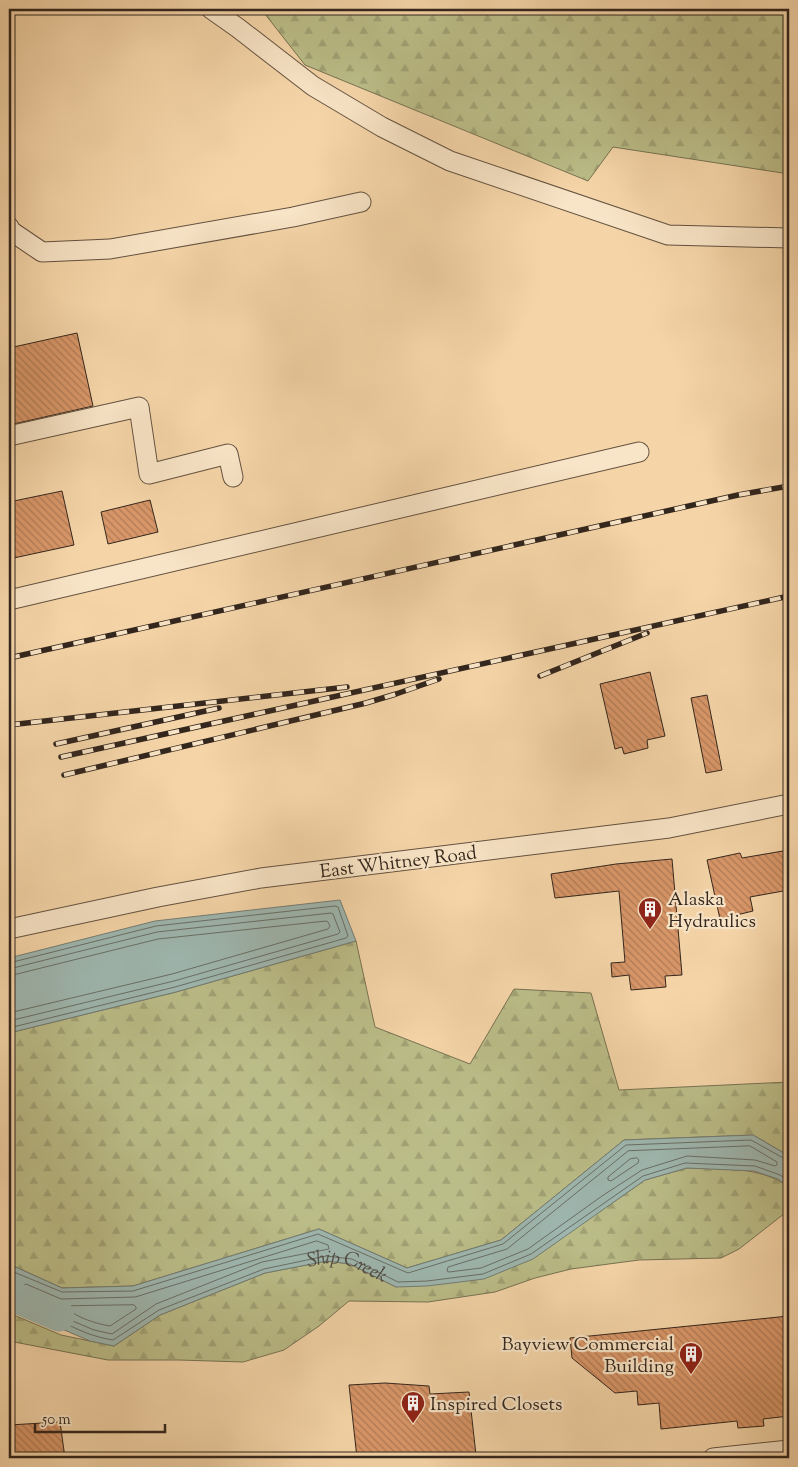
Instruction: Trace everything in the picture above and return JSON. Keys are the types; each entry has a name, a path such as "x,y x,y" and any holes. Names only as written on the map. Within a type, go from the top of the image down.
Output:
{"street":[{"path":"212,9 313,86 382,127 450,160 668,235 789,238"},
{"path":"9,227 11,231 42,252 110,249 293,217 362,202"},
{"path":"9,436 139,407 149,474 228,454 233,477"},
{"path":"9,600 639,452"},
{"name":"East Whitney Road","path":"9,929 158,897 261,878 669,828 789,804"},
{"path":"713,1458 789,1450"}],"green space":[{"path":"261,9 789,9 789,174 613,147 588,181 305,65"},
{"path":"356,941 375,1027 470,1064 514,989 591,993 619,1090 789,1082 789,1156 753,1135 624,1140 501,1240 407,1268 319,1229 133,1286 62,1288 9,1264 9,1033 176,992"},
{"path":"687,1168 740,1170 766,1175 789,1187 789,1210 739,1249 721,1258 639,1260 571,1269 535,1278 495,1292 428,1302 349,1301 319,1326 284,1350 243,1362 108,1360 9,1341 9,1313 61,1335 114,1346 160,1315 265,1273 327,1261 350,1264 396,1287 608,1206 645,1180"}],"water":[{"path":"340,900 356,941 176,992 9,1033 9,958 155,921"},
{"path":"753,1135 789,1156 789,1187 778,1179 754,1171 687,1168 645,1180 533,1259 484,1279 427,1286 396,1287 350,1264 327,1261 265,1273 160,1315 114,1346 90,1341 62,1329 9,1292 9,1264 62,1288 133,1286 319,1229 407,1268 501,1240 624,1140"}],"building":[{"path":"77,333 93,406 9,425 9,348"},
{"path":"62,491 74,545 9,559 9,502"},
{"path":"150,500 158,532 108,544 101,512"},
{"path":"650,672 665,736 647,740 648,748 624,754 622,747 615,749 600,684"},
{"path":"707,695 722,770 706,773 691,698"},
{"path":"789,850 789,890 750,897 753,911 720,919 707,860 740,853 742,858"},
{"name":"Alaska Hydraulics","path":"672,859 682,975 665,976 666,987 631,990 629,975 612,977 611,963 625,962 619,891 555,898 551,874 616,864"},
{"name":"Bayview Commercial Building","path":"789,1316 789,1416 763,1419 764,1426 738,1428 737,1421 661,1429 659,1403 638,1405 637,1391 615,1393 572,1358 570,1338"},
{"name":"Inspired Closets","path":"385,1383 429,1386 430,1394 469,1392 476,1455 441,1458 357,1458 349,1385"},
{"path":"60,1422 65,1458 9,1458 9,1425"}],"waterway":[{"name":"Ship Creek","path":"9,1295 59,1316"}],"railway":[{"path":"9,658 738,495 789,486"},
{"path":"61,757 789,596"},
{"path":"540,676 647,633"},
{"path":"64,775 366,703 439,679"},
{"path":"9,725 347,687"},
{"path":"56,744 219,708"}],"place":[{"name":"Alaska Hydraulics","path":"650,930"},
{"name":"Bayview Commercial Building","path":"691,1375"},
{"name":"Inspired Closets","path":"413,1424"}]}
